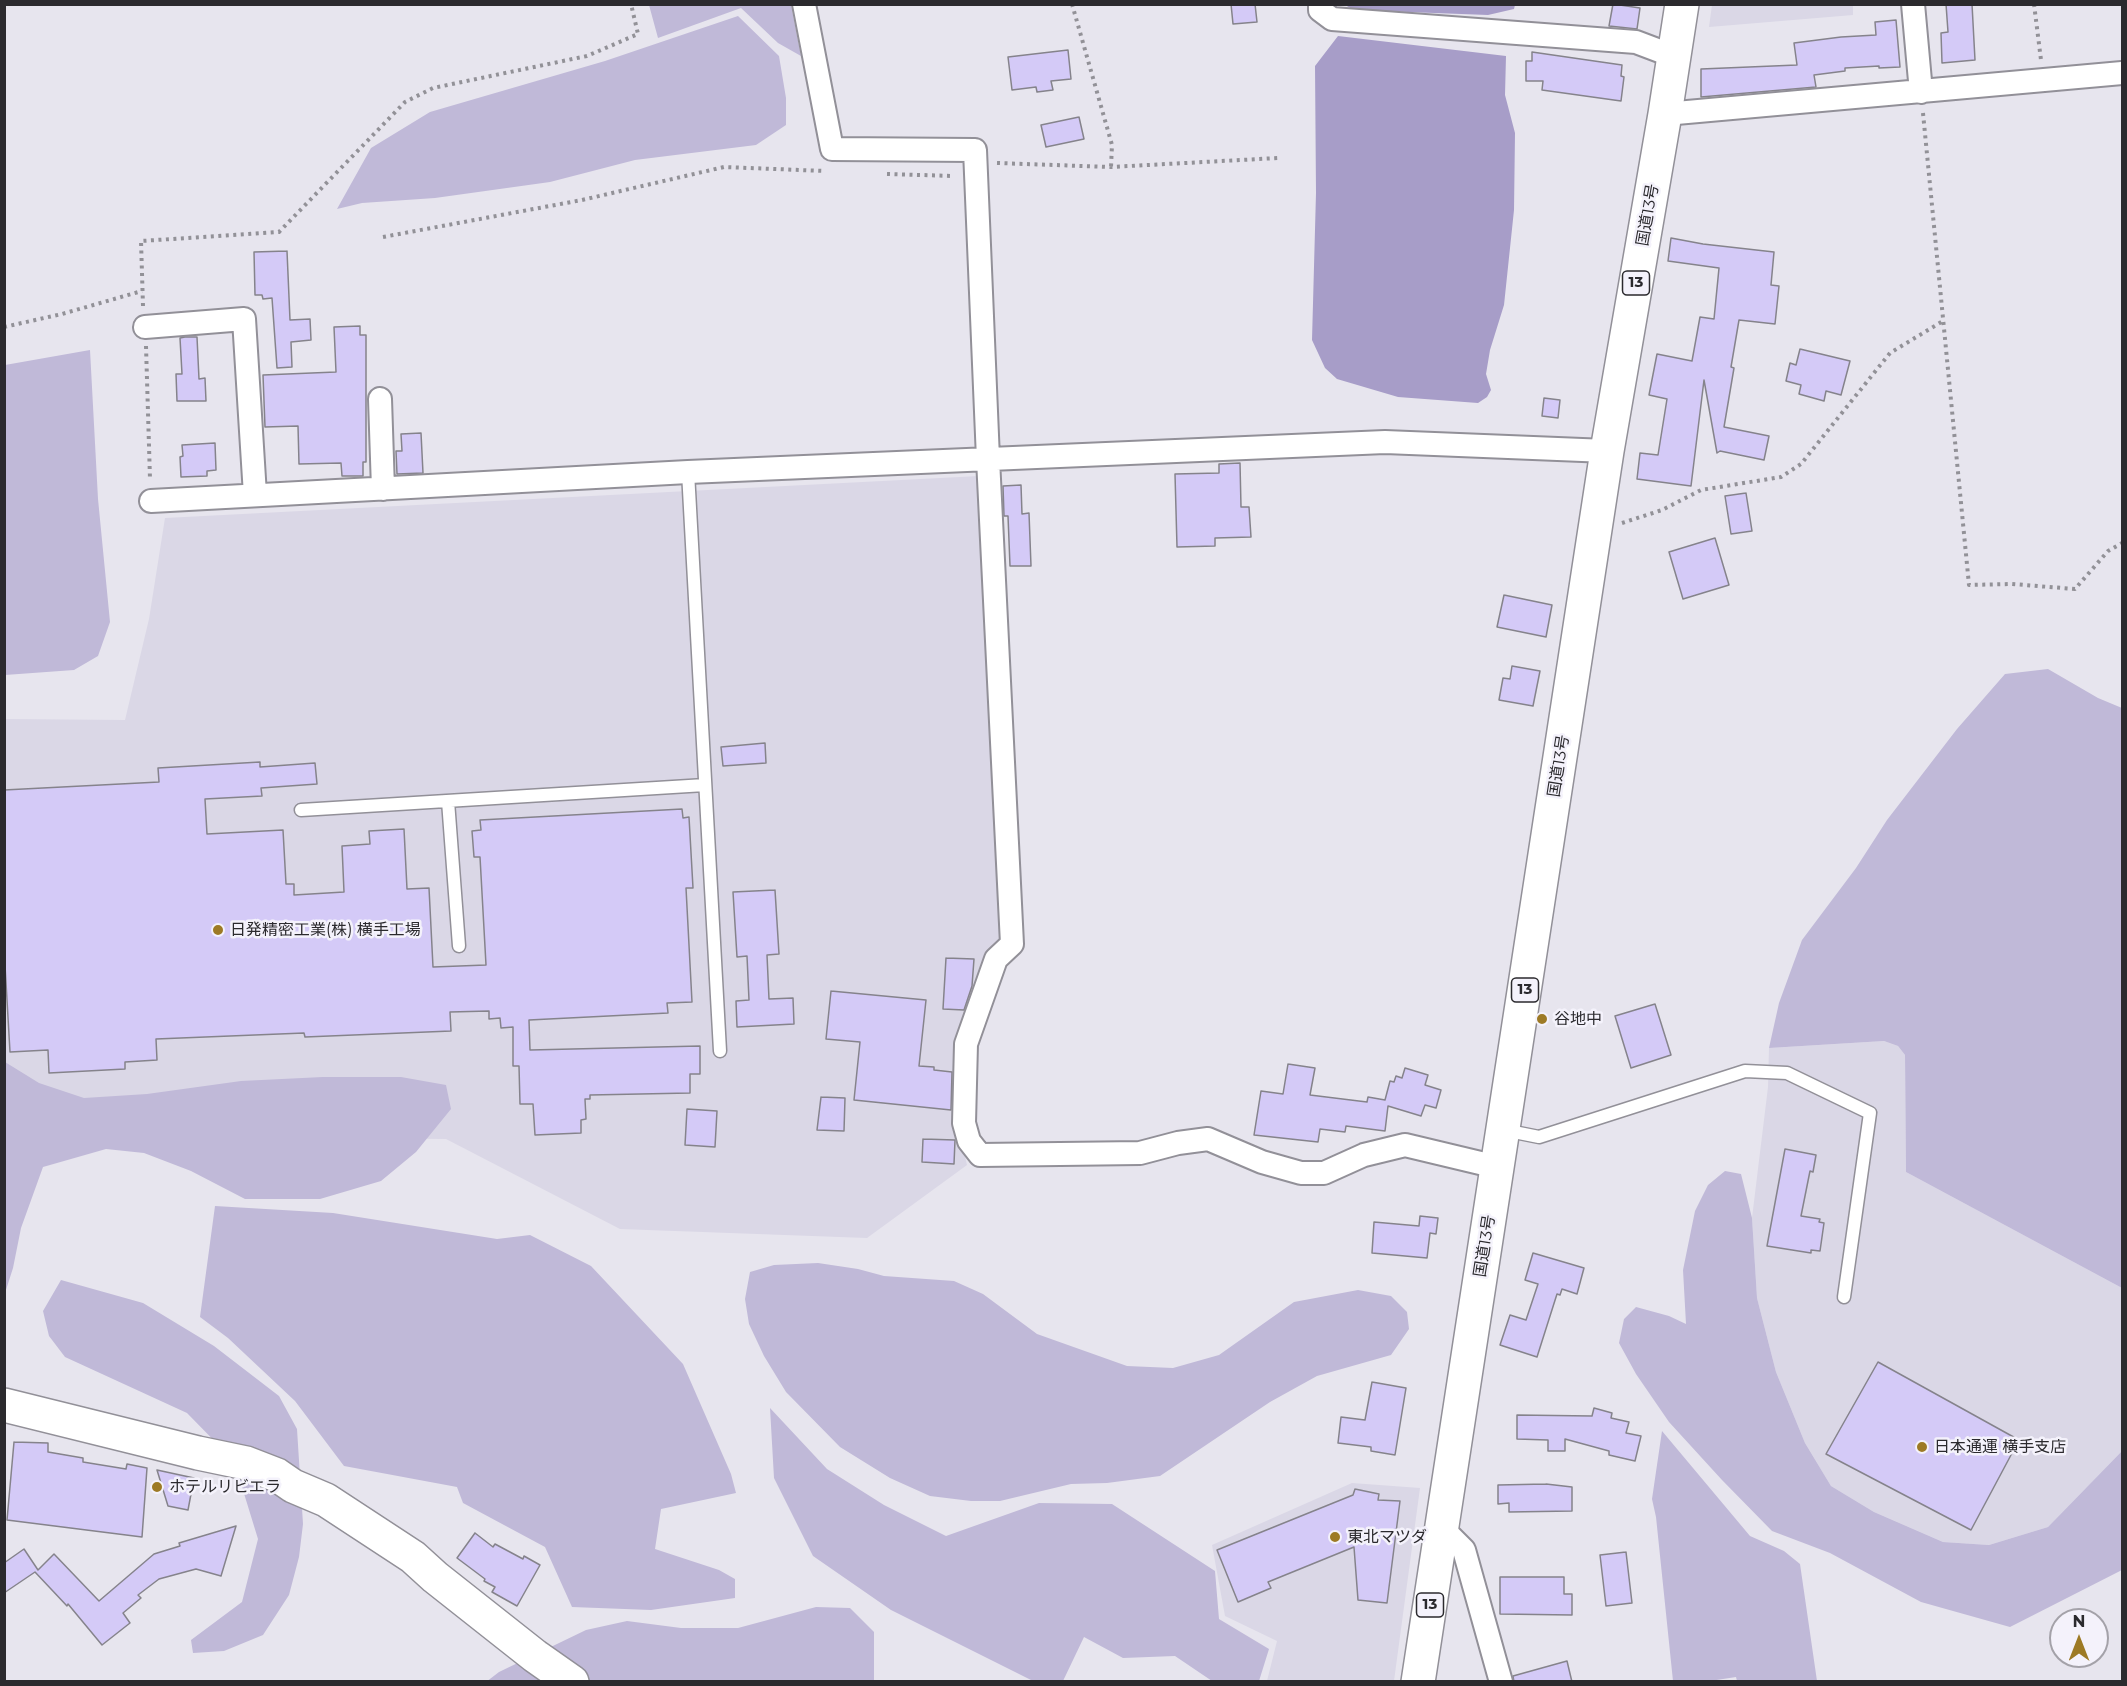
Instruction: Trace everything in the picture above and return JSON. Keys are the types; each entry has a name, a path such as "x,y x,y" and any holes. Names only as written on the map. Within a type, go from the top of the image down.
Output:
{"main road":[{"name":"国道13号","path":"1442,1528 1607,451 1682,4"},
{"path":"4,1405 246,1463 277,1475 326,1500 413,1557 535,1656 572,1682"},
{"name":"13","path":"1418,1682 1442,1528"}],"street":[{"path":"804,4 832,148 975,150 1012,944 996,959 966,1044 964,1123 969,1141 980,1155 1140,1153 1178,1143 1208,1139 1263,1162 1300,1173 1324,1173 1364,1155 1405,1145 1497,1167"},
{"path":"1320,4 1320,10 1332,20 1636,42 1673,56"},
{"path":"1913,4 1921,92"},
{"path":"1665,114 2122,73"},
{"path":"145,327 244,320 255,495"},
{"path":"380,399 383,489"},
{"path":"151,501 688,472 1384,442 1607,451"},
{"path":"1442,1528 1464,1550 1501,1682"}],"lane":[{"path":"688,472 720,1051"},
{"path":"301,810 705,785"},
{"path":"448,801 459,946"},
{"path":"1503,1130 1539,1137 1745,1071 1786,1073 1870,1113 1844,1297"}],"path":[{"path":"151,501 141,241 279,232 405,102 433,88 587,56 638,34 631,4"},
{"path":"1072,4 1112,145 1111,166"},
{"path":"2034,4 2043,80"},
{"path":"1921,92 1969,585 2012,584 2075,589 2108,551 2122,543"},
{"path":"880,173 1278,158"},
{"path":"383,237 582,200 724,166 832,171"},
{"path":"4,327 62,314 142,291"},
{"path":"1595,529 1610,527 1662,510 1701,490 1781,477 1801,464 1890,353 1943,321"}],"shaded area":[{"path":"649,5 791,5 801,56 778,43 741,8 658,38"},
{"path":"1345,5 1515,5 1514,9 1488,15 1354,10"},
{"path":"1712,5 1853,5 1853,15 1709,27"},
{"path":"738,16 779,56 786,98 786,125 756,145 635,160 550,182 435,198 362,203 337,209 371,148 430,112 605,61"},
{"path":"1338,36 1506,56 1505,95 1515,133 1514,210 1504,305 1490,350 1486,374 1491,390 1487,397 1478,403 1398,397 1337,379 1325,368 1312,340 1316,193 1315,66"},
{"path":"90,350 98,499 110,622 98,656 74,670 5,675 5,365"},
{"path":"979,476 1002,937 957,1122 967,1165 867,1238 620,1229 446,1139 131,1136 5,1127 4,719 125,720 149,619 165,518"},
{"path":"2048,669 2098,698 2122,708 2122,1288 1906,1172 1905,1055 1898,1046 1884,1041 1769,1048 1779,1003 1802,940 1856,868 1887,820 1957,729 2005,674"},
{"path":"1884,1041 1898,1046 1905,1055 1906,1172 2122,1288 2122,1451 2048,1527 1989,1545 1943,1542 1874,1512 1831,1486 1805,1443 1776,1372 1757,1298 1752,1218 1768,1087 1769,1048"},
{"path":"5,1062 39,1083 84,1098 147,1094 241,1081 323,1077 401,1077 446,1085 451,1109 416,1152 381,1181 320,1199 245,1199 191,1171 144,1153 106,1149 43,1167 21,1228 5,1293"},
{"path":"1725,1171 1741,1174 1752,1218 1757,1298 1776,1372 1805,1443 1831,1486 1874,1512 1943,1542 1989,1545 2048,1527 2122,1451 2122,1570 2010,1627 1921,1602 1830,1553 1772,1531 1669,1422 1636,1374 1619,1343 1624,1319 1636,1307 1669,1316 1686,1324 1683,1270 1695,1211 1708,1185"},
{"path":"215,1206 333,1213 497,1239 530,1235 591,1266 683,1364 731,1474 736,1493 661,1509 655,1549 719,1570 735,1579 735,1598 651,1610 572,1607 545,1547 463,1503 457,1487 344,1466 295,1401 228,1338 200,1317"},
{"path":"818,1263 858,1269 884,1276 954,1281 983,1294 1037,1334 1127,1366 1173,1368 1219,1355 1294,1302 1358,1290 1391,1296 1407,1312 1409,1329 1391,1355 1317,1376 1270,1402 1160,1476 1107,1483 1071,1484 1000,1501 971,1501 930,1496 890,1478 840,1447 786,1392 764,1356 749,1324 745,1299 750,1272 774,1265"},
{"path":"61,1280 143,1303 214,1346 279,1396 297,1429 303,1524 299,1557 289,1595 263,1635 224,1651 193,1653 191,1640 242,1602 258,1539 234,1461 187,1413 65,1357 49,1336 43,1311"},
{"path":"770,1408 827,1469 884,1505 946,1536 1039,1503 1112,1504 1215,1571 1219,1619 1269,1649 1259,1681 1212,1681 1175,1656 1123,1658 1084,1637 1063,1681 1033,1681 891,1610 813,1556 774,1478"},
{"path":"1662,1431 1750,1536 1784,1551 1800,1564 1817,1681 1737,1681 1736,1677 1710,1681 1673,1681 1656,1517 1652,1499"},
{"path":"1352,1483 1420,1488 1394,1681 1267,1681 1277,1641 1225,1616 1212,1545"},
{"path":"816,1607 850,1608 874,1632 874,1681 486,1682 499,1672 586,1630 627,1621 681,1628 738,1628"}],"building":[{"path":"1231,4 1255,4 1257,22 1233,24"},
{"path":"1613,4 1640,8 1637,29 1609,26"},
{"path":"1946,4 1972,4 1975,60 1942,63 1941,33 1948,32"},
{"path":"1896,20 1900,67 1845,68 1845,71 1814,75 1816,87 1701,97 1701,69 1797,65 1794,43 1876,35 1875,22"},
{"path":"1068,50 1071,79 1051,81 1053,90 1037,92 1036,87 1012,90 1008,57"},
{"path":"1532,52 1622,65 1621,76 1624,77 1621,101 1542,90 1543,81 1526,81 1526,61 1532,61"},
{"path":"1079,117 1084,139 1046,147 1041,125"},
{"path":"1671,238 1774,252 1771,285 1779,286 1775,324 1739,320 1724,427 1769,436 1764,460 1720,451 1717,453 1704,380 1691,486 1637,479 1640,453 1658,455 1667,399 1649,395 1657,354 1692,361 1700,317 1714,319 1719,268 1668,261"},
{"path":"287,251 290,320 310,319 311,340 291,342 292,367 277,368 272,298 263,299 262,295 255,295 254,252"},
{"path":"360,326 360,335 366,335 366,462 363,462 363,476 342,476 341,463 299,464 298,426 265,427 263,375 336,372 334,327"},
{"path":"197,337 199,379 205,378 206,401 177,401 176,374 182,374 180,338"},
{"path":"1800,349 1850,361 1841,395 1826,391 1824,401 1799,394 1801,385 1786,381 1790,363 1796,365"},
{"path":"1544,398 1560,400 1558,418 1542,416"},
{"path":"421,433 423,473 397,474 396,451 402,451 401,434"},
{"path":"215,443 216,470 207,471 207,476 181,477 182,445"},
{"path":"1240,463 1241,507 1249,507 1251,537 1215,538 1215,546 1177,547 1175,474 1219,473 1219,464"},
{"path":"1021,485 1022,514 1029,513 1031,566 1010,566 1008,516 1004,516 1003,486"},
{"path":"1746,493 1752,531 1731,534 1725,496"},
{"path":"1715,538 1729,585 1683,599 1669,552"},
{"path":"1504,595 1552,605 1546,637 1497,627"},
{"path":"1512,666 1540,671 1533,706 1499,700 1503,678 1510,679"},
{"path":"765,743 766,763 723,766 721,747"},
{"name":"日発精密工業(株) 横手工場","path":"260,762 260,767 315,763 317,784 261,788 262,796 205,799 207,834 283,830 286,884 294,884 294,895 344,892 342,846 370,844 369,831 404,829 407,889 429,888 433,967 486,965 480,857 474,857 472,831 481,830 480,820 682,809 683,818 689,817 693,888 686,888 692,1002 667,1003 668,1013 529,1020 530,1050 700,1046 700,1074 690,1074 690,1093 590,1095 590,1099 585,1099 586,1119 581,1120 581,1133 535,1135 533,1104 520,1104 519,1066 513,1066 513,1027 501,1028 500,1018 489,1019 489,1011 450,1012 451,1031 305,1037 304,1033 156,1039 157,1060 125,1062 125,1069 49,1073 48,1050 10,1052 4,948 4,790 159,782 158,768"},
{"path":"775,890 779,954 767,955 769,999 793,998 794,1024 737,1027 736,1001 749,1000 747,956 737,957 733,892"},
{"path":"946,958 974,959 972,986 964,1010 943,1009"},
{"path":"831,991 926,1000 919,1066 952,1072 951,1110 854,1100 860,1042 826,1039"},
{"path":"1655,1004 1671,1055 1631,1068 1615,1016"},
{"path":"1288,1064 1315,1068 1310,1095 1367,1102 1368,1097 1385,1100 1390,1081 1394,1082 1396,1076 1402,1078 1405,1068 1428,1075 1425,1085 1441,1090 1436,1108 1425,1105 1421,1116 1388,1106 1385,1131 1346,1126 1345,1132 1320,1129 1318,1142 1254,1135 1261,1091 1283,1094"},
{"path":"821,1097 845,1098 844,1131 817,1130"},
{"path":"687,1109 717,1111 715,1147 685,1145"},
{"path":"923,1139 955,1140 954,1164 922,1162"},
{"path":"1785,1149 1816,1155 1813,1172 1810,1171 1801,1216 1820,1219 1819,1222 1824,1223 1820,1251 1811,1250 1811,1253 1767,1246"},
{"path":"1420,1216 1438,1218 1436,1234 1430,1233 1427,1258 1372,1253 1374,1222 1419,1226"},
{"path":"1533,1253 1584,1268 1577,1294 1562,1289 1560,1295 1557,1294 1537,1357 1500,1345 1510,1315 1526,1320 1538,1284 1525,1280"},
{"name":"日本通運 横手支店","path":"1878,1362 2019,1440 1971,1530 1826,1454"},
{"path":"1372,1382 1406,1388 1395,1455 1371,1451 1371,1447 1338,1443 1341,1417 1365,1420"},
{"path":"1594,1408 1612,1413 1611,1418 1629,1422 1626,1433 1641,1436 1635,1461 1609,1455 1609,1451 1565,1439 1565,1451 1548,1451 1548,1440 1517,1439 1517,1415 1592,1416"},
{"path":"14,1442 48,1443 48,1452 83,1458 83,1462 126,1469 127,1464 147,1468 142,1537 7,1520"},
{"path":"157,1470 194,1478 188,1510 168,1506"},
{"path":"1546,1484 1572,1487 1572,1511 1509,1512 1509,1503 1498,1504 1498,1485"},
{"name":"東北マツダ","path":"1355,1489 1379,1494 1378,1500 1400,1501 1387,1603 1358,1600 1354,1547 1268,1582 1271,1588 1238,1602 1217,1550 1353,1495"},
{"path":"236,1526 221,1576 196,1569 159,1579 138,1595 141,1598 123,1613 130,1623 102,1645 68,1604 67,1606 35,1572 4,1593 4,1563 24,1549 38,1570 54,1554 99,1601 154,1554 180,1546 179,1543"},
{"path":"475,1533 493,1547 495,1544 540,1565 517,1606 492,1592 495,1587 484,1581 485,1579 457,1558"},
{"path":"1626,1552 1632,1603 1606,1606 1600,1555"},
{"path":"1500,1577 1564,1577 1564,1594 1572,1594 1572,1615 1500,1614"},
{"path":"1567,1661 1572,1682 1514,1682 1513,1676"}],"place":[{"name":"日発精密工業(株) 横手工場","path":"218,930"},
{"name":"谷地中","path":"1542,1019"},
{"name":"日本通運 横手支店","path":"1922,1447"},
{"name":"ホテルリビエラ","path":"157,1487"},
{"name":"東北マツダ","path":"1335,1537"}]}
